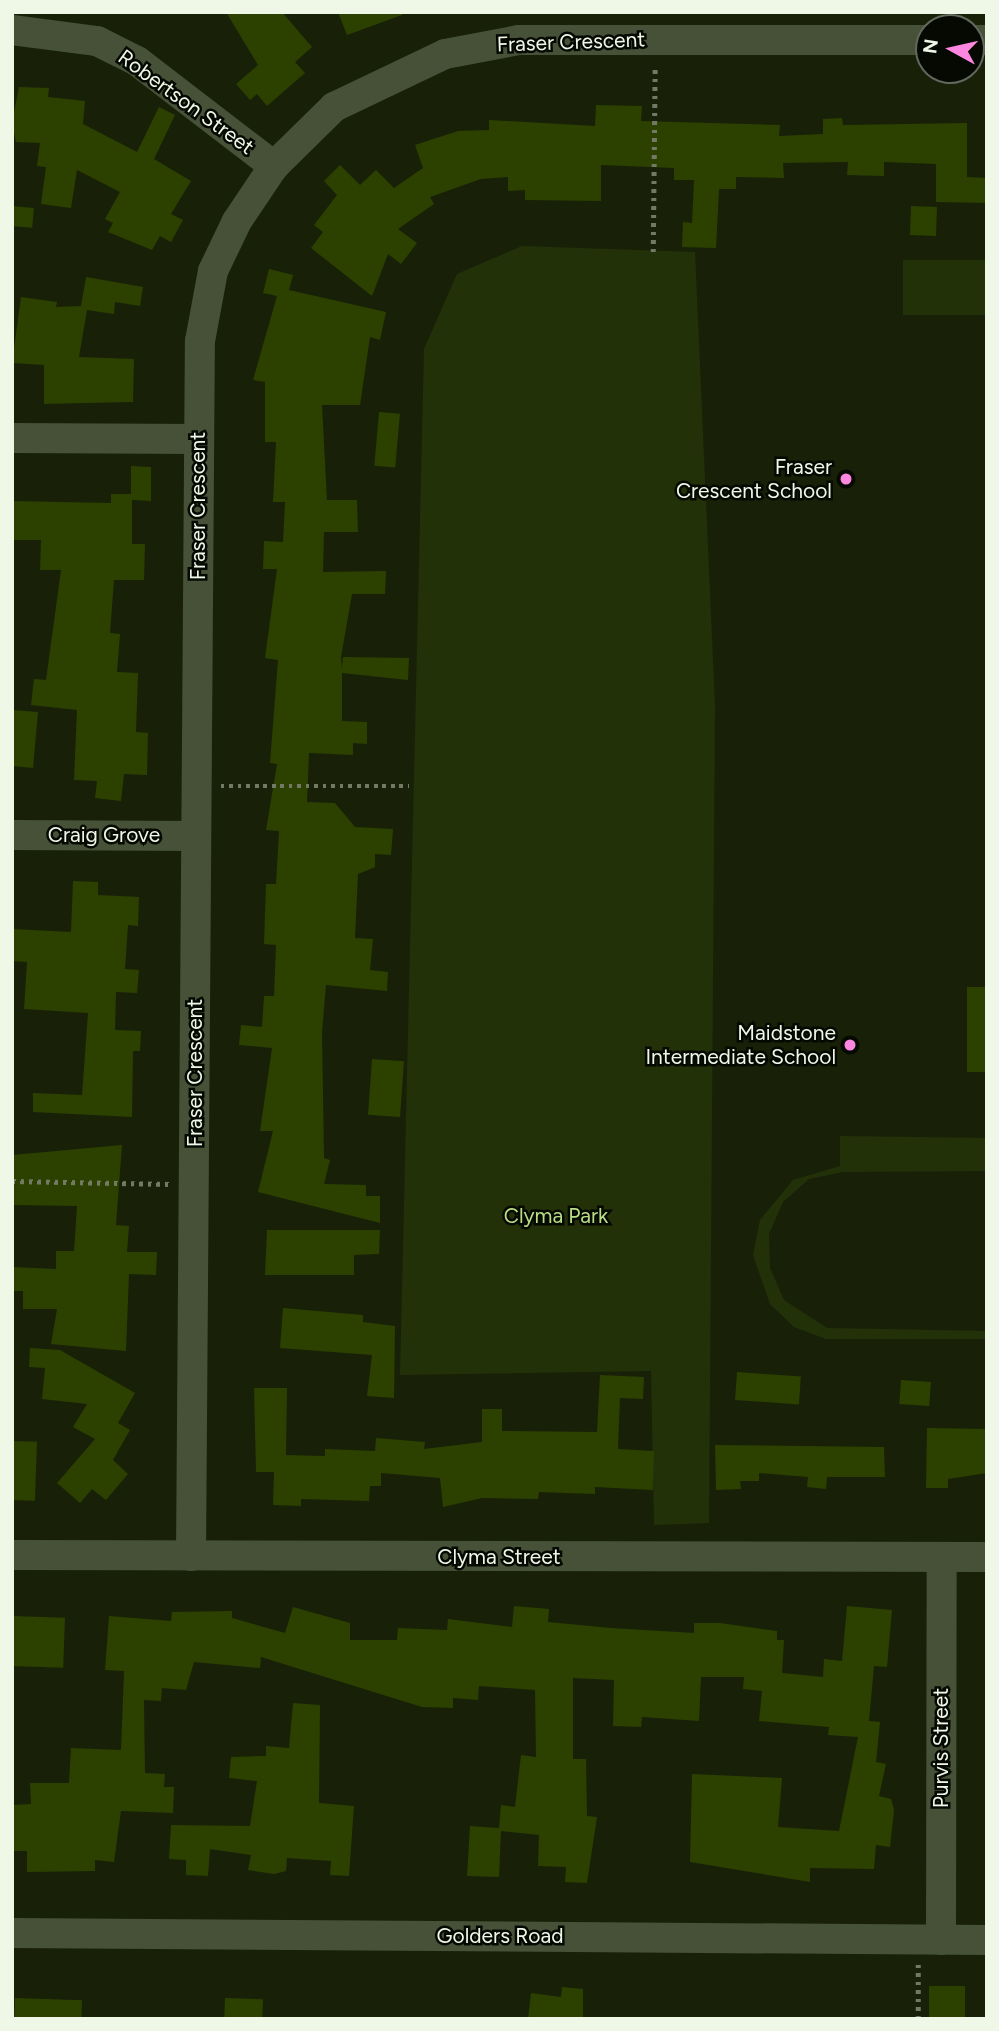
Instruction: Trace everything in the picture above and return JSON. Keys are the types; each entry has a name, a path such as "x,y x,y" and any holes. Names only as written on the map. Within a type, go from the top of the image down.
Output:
{"street":[{"name":"Robertson Street","path":"12,30 72,34 107,46 274,166"},
{"name":"Fraser Crescent","path":"191,1556 198,439 200,341 213,271 274,166 334,107 445,54 519,40 915,40"},
{"path":"12,438 198,439"},
{"name":"Craig Grove","path":"12,835 196,836"},
{"name":"Clyma Street","path":"12,1555 987,1557"},
{"name":"Purvis Street","path":"929,1939 942,1557"},
{"name":"Golders Road","path":"12,1933 987,1940"}],"path":[{"path":"653,252 656,39"},
{"path":"197,785 409,786"},
{"path":"12,1181 195,1185"},
{"path":"918,2019 929,1939"}],"green space":[{"name":"Clyma Park","path":"522,246 695,252 715,706 709,1523 654,1525 651,1371 400,1375 424,349 457,274"},
{"path":"903,260 987,260 987,315 903,315"},
{"path":"840,1136 987,1138 987,1171 843,1172 809,1179 783,1202 769,1234 770,1268 784,1300 827,1328 987,1331 987,1339 826,1339 794,1327 770,1304 753,1255 760,1220 793,1180 840,1166"}],"building":[{"path":"226,12 282,12 312,47 295,62 305,73 267,106 257,94 250,100 236,84 258,65"},
{"path":"338,12 402,12 402,15 347,35"},
{"path":"19,87 49,88 48,97 85,101 83,124 137,152 159,107 175,115 154,159 191,181 171,214 183,220 171,242 160,236 152,250 108,232 113,223 105,219 120,192 77,170 71,208 41,204 46,167 37,166 40,143 16,142 12,122"},
{"path":"596,105 642,106 641,121 780,125 779,136 823,134 823,119 842,118 843,125 967,123 967,177 987,178 987,203 936,202 936,164 884,162 884,176 847,175 848,162 783,163 784,178 736,177 736,189 719,189 716,248 682,247 683,222 692,223 694,180 674,180 674,168 601,165 601,201 525,200 525,190 508,191 508,177 481,179 430,197 434,204 398,229 417,243 401,264 388,254 372,296 311,248 323,232 314,225 337,195 324,181 340,165 360,185 376,170 394,188 423,168 415,145 458,131 489,130 489,120 595,126"},
{"path":"12,206 34,208 32,228 12,226"},
{"path":"911,206 937,207 936,236 910,235"},
{"path":"269,269 293,275 289,290 386,312 380,340 370,337 360,405 322,405 327,500 357,500 358,532 324,532 323,572 386,571 385,594 352,594 341,657 342,668 343,657 409,658 408,680 342,673 342,721 367,722 367,744 353,743 353,755 309,753 307,802 335,803 355,827 393,829 391,855 375,854 375,867 358,874 355,938 373,939 370,970 388,972 387,991 326,985 322,1032 324,1158 330,1160 324,1184 366,1185 366,1196 380,1196 380,1223 258,1192 273,1131 260,1131 272,1048 239,1045 241,1025 262,1027 264,996 274,996 276,945 264,944 266,884 276,884 279,831 266,830 277,764 270,763 278,660 265,658 277,569 263,569 264,541 283,542 285,502 273,502 276,442 265,442 265,382 253,380 277,296 263,293"},
{"path":"86,277 143,287 140,306 115,302 114,314 87,310 79,357 134,359 133,402 44,404 44,365 12,363 21,297 57,302 56,307 81,306"},
{"path":"379,412 400,414 395,468 374,466"},
{"path":"131,466 151,467 151,501 132,500 132,544 145,544 144,580 114,580 110,633 120,634 117,672 138,673 136,732 148,733 147,775 124,774 121,801 95,798 97,781 74,780 77,710 31,705 34,679 46,680 61,570 40,570 41,540 12,540 12,501 111,503 111,494 131,494"},
{"path":"12,710 38,712 33,768 12,766"},
{"path":"73,881 98,882 98,895 139,897 138,926 128,925 125,969 139,970 137,993 116,992 115,1030 141,1031 140,1051 133,1051 132,1117 33,1112 33,1093 82,1095 88,1013 24,1009 27,962 12,961 12,929 71,932"},
{"path":"967,987 987,987 987,1072 967,1072"},
{"path":"372,1059 404,1061 400,1117 368,1115"},
{"path":"122,1145 116,1225 129,1226 127,1252 157,1252 156,1275 129,1274 126,1351 51,1344 57,1309 23,1309 23,1291 12,1291 12,1267 56,1269 56,1251 74,1251 77,1206 12,1205 12,1155"},
{"path":"267,1230 380,1230 379,1254 354,1255 354,1275 265,1275"},
{"path":"283,1308 363,1315 363,1322 395,1326 394,1398 367,1396 372,1355 280,1348"},
{"path":"30,1348 60,1350 135,1393 118,1423 130,1430 113,1460 128,1474 106,1500 92,1489 80,1503 57,1483 95,1439 73,1427 87,1404 42,1399 45,1368 29,1367"},
{"path":"737,1372 801,1376 799,1404 735,1400"},
{"path":"600,1375 644,1377 643,1399 620,1398 618,1449 654,1451 653,1490 595,1487 595,1494 539,1492 538,1499 482,1498 443,1507 440,1478 381,1473 381,1486 370,1486 369,1501 301,1499 301,1506 273,1505 274,1472 256,1472 254,1388 287,1388 286,1455 325,1456 325,1449 375,1451 376,1438 425,1442 424,1449 482,1442 482,1409 502,1409 502,1431 597,1432"},
{"path":"901,1380 931,1382 929,1406 899,1404"},
{"path":"927,1428 987,1429 987,1473 948,1479 948,1488 926,1488"},
{"path":"12,1441 37,1442 35,1501 12,1500"},
{"path":"715,1445 884,1447 885,1477 827,1477 826,1489 807,1487 808,1477 759,1473 759,1481 740,1481 741,1489 716,1490"},
{"path":"514,1606 549,1609 548,1622 611,1628 694,1633 694,1623 720,1623 777,1631 777,1640 784,1640 782,1673 823,1677 824,1659 842,1661 847,1606 892,1610 887,1667 874,1666 869,1721 880,1722 876,1762 886,1764 879,1796 891,1799 894,1810 890,1847 876,1845 874,1869 810,1868 810,1882 690,1862 692,1774 782,1778 778,1827 839,1831 858,1737 828,1735 829,1727 759,1721 762,1691 743,1689 744,1677 701,1677 699,1721 642,1717 641,1727 613,1726 614,1680 573,1678 573,1759 586,1759 587,1816 597,1817 587,1883 565,1882 566,1867 538,1866 539,1835 501,1831 499,1877 467,1876 470,1826 499,1828 501,1805 515,1807 521,1755 536,1757 535,1690 479,1686 478,1700 453,1698 453,1708 422,1707 261,1657 260,1668 194,1662 186,1690 162,1688 161,1701 144,1700 145,1773 165,1774 164,1787 174,1787 173,1813 121,1811 114,1862 95,1860 95,1871 27,1872 27,1851 12,1851 12,1805 31,1804 30,1783 69,1783 71,1748 121,1750 124,1671 105,1670 109,1616 171,1621 172,1612 232,1611 232,1618 285,1633 293,1607 350,1623 350,1640 397,1640 398,1628 447,1630 448,1619 512,1627"},
{"path":"12,1616 65,1618 63,1668 12,1666"},
{"path":"293,1703 320,1705 319,1803 354,1806 349,1876 330,1875 331,1861 287,1858 286,1871 274,1874 248,1870 251,1855 210,1849 208,1876 186,1875 186,1860 169,1859 171,1825 250,1826 257,1781 229,1778 231,1757 266,1756 266,1746 289,1748"},
{"path":"929,1986 965,1986 965,2019 929,2019"},
{"path":"562,1987 583,1989 583,2019 528,2019 531,1993 561,1997"},
{"path":"15,1998 82,2000 81,2019 14,2019"},
{"path":"225,1998 263,1999 262,2019 224,2019"}],"place":[{"name":"Fraser Crescent School","path":"846,479"},
{"name":"Maidstone Intermediate School","path":"850,1045"}]}
